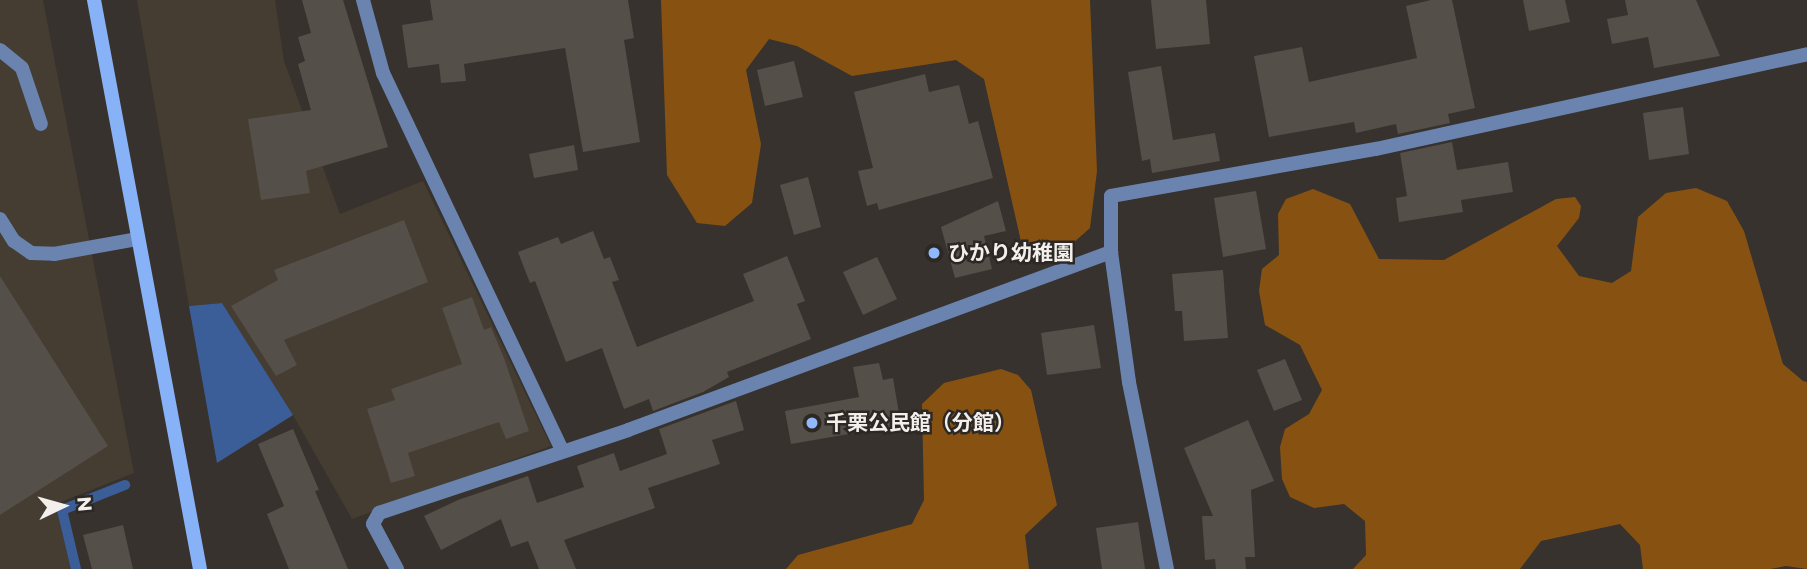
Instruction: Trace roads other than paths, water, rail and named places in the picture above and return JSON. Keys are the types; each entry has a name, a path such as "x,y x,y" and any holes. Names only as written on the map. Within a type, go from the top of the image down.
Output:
{"street":[{"path":"94,0 201,569"},
{"path":"363,0 383,73 562,450"},
{"path":"0,50 22,68 41,124"},
{"path":"1167,569 1129,382 1111,252 1111,196 1376,149 1807,54"},
{"path":"0,219 14,241 31,253 54,254 138,239"},
{"path":"397,569 373,524 379,513 628,430 1111,252"}],"water":[{"path":"222,303 293,415 217,463 189,306"}],"waterway":[{"path":"76,569 62,510 125,485"}],"place":[{"name":"ひかり幼稚園","path":"934,253"},
{"name":"千栗公民館（分館）","path":"812,423"}]}
